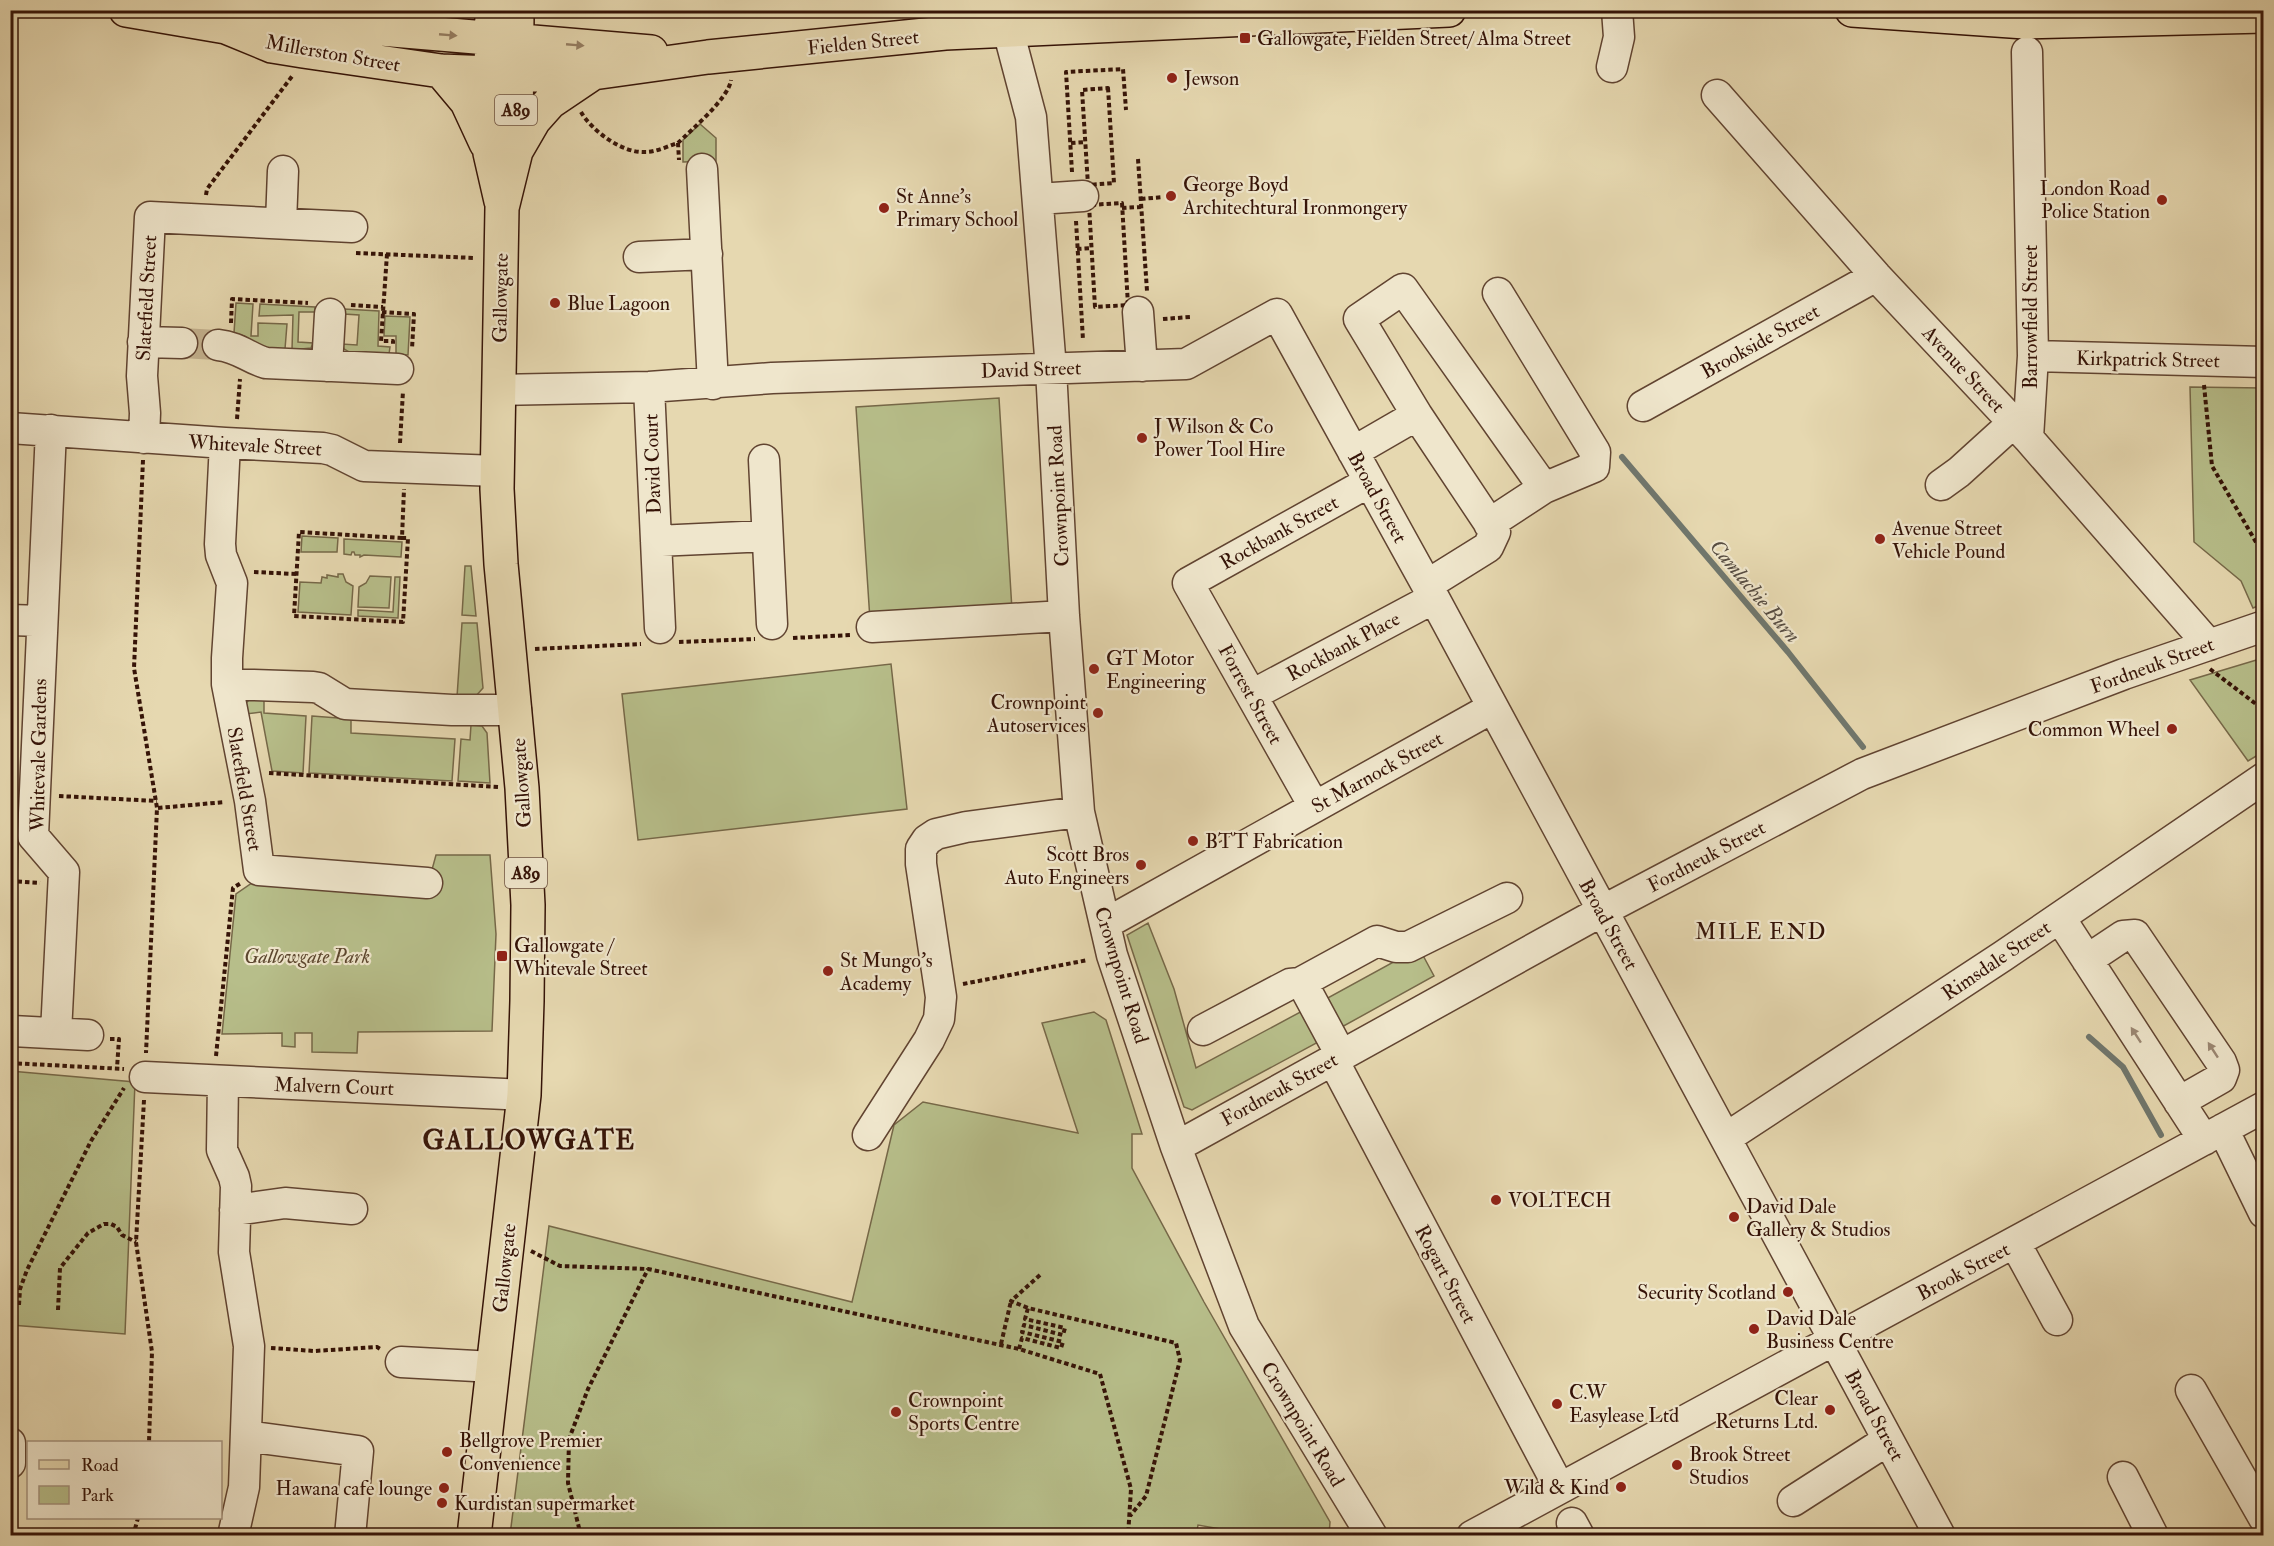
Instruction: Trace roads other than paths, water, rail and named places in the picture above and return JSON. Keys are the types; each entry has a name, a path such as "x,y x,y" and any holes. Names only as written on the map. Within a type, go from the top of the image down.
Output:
{"main road":[{"name":"Millerston Street","path":"126,10 226,27 272,46 441,71 503,74"},
{"name":"Fielden Street","path":"503,74 720,68 945,33 1004,20 1449,10"},
{"path":"1852,10 2026,28 2264,16"},
{"name":"Millerston Street","path":"226,27 274,20 504,25"},
{"name":"Fielden Street","path":"504,25 720,68"},
{"name":"Gallowgate","path":"474,1536 524,1095 528,904 516,710 501,564 497,471 504,25"},
{"path":"441,71 503,152"},
{"name":"Fielden Street","path":"503,152 550,102 593,73"}],"street":[{"path":"1612,67 1619,37 1617,10"},
{"name":"Crownpoint Road","path":"1004,20 1031,117 1051,369 1064,616 1079,812 1112,955 1176,1147 1244,1326 1372,1536"},
{"name":"Barrowfield Street","path":"2021,430 2033,356 2026,28"},
{"name":"Avenue Street","path":"1717,95 1876,276 2021,430 2198,649"},
{"path":"498,390 713,384 702,169"},
{"path":"281,223 283,171"},
{"path":"1038,199 1077,196"},
{"name":"Slatefield Street","path":"144,438 145,413 141,376 150,217 352,227"},
{"path":"639,256 707,254"},
{"name":"Brookside Street","path":"1643,406 1876,276"},
{"path":"1498,293 1595,452 1593,468 1544,488 1489,524 1417,415 1359,320 1403,289 1544,488"},
{"path":"327,366 330,307"},
{"path":"1142,366 1148,310"},
{"name":"David Street","path":"713,384 772,378 1186,364 1277,314"},
{"name":"Broad Street","path":"1277,314 1430,591 1940,1536"},
{"path":"225,336 232,346 254,360 266,363 404,370"},
{"path":"143,342 182,343"},
{"name":"Kirkpatrick Street","path":"2033,356 2264,362"},
{"name":"David Court","path":"649,387 662,638"},
{"path":"1353,452 1417,415"},
{"name":"Whitevale Street","path":"10,428 144,438 231,433 328,448 364,466 497,471"},
{"name":"Whitevale Gardens","path":"51,430 33,836 64,872 56,1033"},
{"path":"1941,485 2021,430"},
{"name":"Slatefield Street","path":"231,433 220,549 232,583 226,658 227,684 250,801 259,870 427,883"},
{"path":"764,459 770,634"},
{"name":"Rockbank Street","path":"1188,583 1369,482"},
{"name":"Rockbank Place","path":"1252,695 1430,591 1488,547 1494,532 1489,524"},
{"name":"David Court","path":"656,541 767,536"},
{"name":"Forrest Street","path":"1188,583 1314,806"},
{"path":"872,627 1064,616"},
{"path":"10,620 42,621"},
{"name":"Fordneuk Street","path":"1176,1147 1602,911 1862,774 2124,674 2264,626"},
{"path":"227,684 319,688 345,704 452,710 516,710"},
{"name":"St Marnock Street","path":"1105,924 1492,708"},
{"name":"Rimsdale Street","path":"1726,1138 2060,918 2264,778"},
{"path":"868,1135 929,1040 939,1019 940,988 921,864 921,849 927,840 936,834 966,827 1079,812"},
{"path":"1203,1030 1290,984 1300,983 1377,941 1396,947 1408,947 1507,898"},
{"path":"2060,918 2179,1102 2213,1135 2264,1213"},
{"path":"2087,960 2123,936 2135,935 2220,1062 2224,1070 2221,1078 2179,1102"},
{"name":"Rogart Street","path":"1300,983 1306,990 1337,1057 1559,1487"},
{"path":"12,1031 88,1035"},
{"name":"Malvern Court","path":"136,1071 219,1081 524,1095"},
{"path":"219,1081 222,1150 234,1177 234,1252 249,1346 244,1486 233,1536"},
{"name":"Brook Street","path":"1472,1536 2264,1107"},
{"path":"235,1210 285,1203 352,1209"},
{"path":"2015,1243 2057,1320"},
{"path":"401,1362 494,1367"},
{"path":"2191,1390 2264,1518"},
{"path":"246,1436 358,1451 350,1536"},
{"path":"1793,1501 1888,1440"},
{"path":"10,1463 11,1443"},
{"path":"2123,1477 2153,1536"}],"waterway":[{"name":"Camlachie Burn","path":"1622,457 1788,652 1863,747"},
{"name":"Camlachie Burn","path":"2089,1037 2123,1067 2161,1135"}],"tunnel":[{"path":"182,343 218,345"}],"place":[{"name":"Gallowgate, Fielden Street/ Alma Street","path":"1245,38"},
{"name":"Jewson","path":"1172,78"},
{"name":"George Boyd Architechtural Ironmongery","path":"1171,196"},
{"name":"London Road Police Station","path":"2162,200"},
{"name":"St Anne's Primary School","path":"884,208"},
{"name":"Blue Lagoon","path":"555,303"},
{"name":"J Wilson & Co Power Tool Hire","path":"1142,438"},
{"name":"Avenue Street Vehicle Pound","path":"1880,539"},
{"name":"GT Motor Engineering","path":"1094,669"},
{"name":"Crownpoint Autoservices","path":"1098,713"},
{"name":"Common Wheel","path":"2172,729"},
{"name":"BTT Fabrication","path":"1193,841"},
{"name":"Scott Bros Auto Engineers","path":"1141,865"},
{"name":"Gallowgate / Whitevale Street","path":"502,956"},
{"name":"St Mungo's Academy","path":"828,971"},
{"name":"VOLTECH","path":"1496,1200"},
{"name":"David Dale Gallery & Studios","path":"1734,1217"},
{"name":"Security Scotland","path":"1788,1292"},
{"name":"David Dale Business Centre","path":"1754,1329"},
{"name":"C.W Easylease Ltd","path":"1557,1404"},
{"name":"Clear Returns Ltd.","path":"1830,1410"},
{"name":"Crownpoint Sports Centre","path":"896,1412"},
{"name":"Bellgrove Premier Convenience","path":"447,1452"},
{"name":"Brook Street Studios","path":"1677,1465"},
{"name":"Wild & Kind","path":"1621,1487"},
{"name":"Hawana cafe lounge","path":"444,1488"},
{"name":"Kurdistan supermarket","path":"442,1503"}],"district":[{"name":"MILE END","path":"1761,931"},
{"name":"GALLOWGATE","path":"529,1140"}],"park label":[{"name":"Gallowgate Park","path":"307,956"}]}
